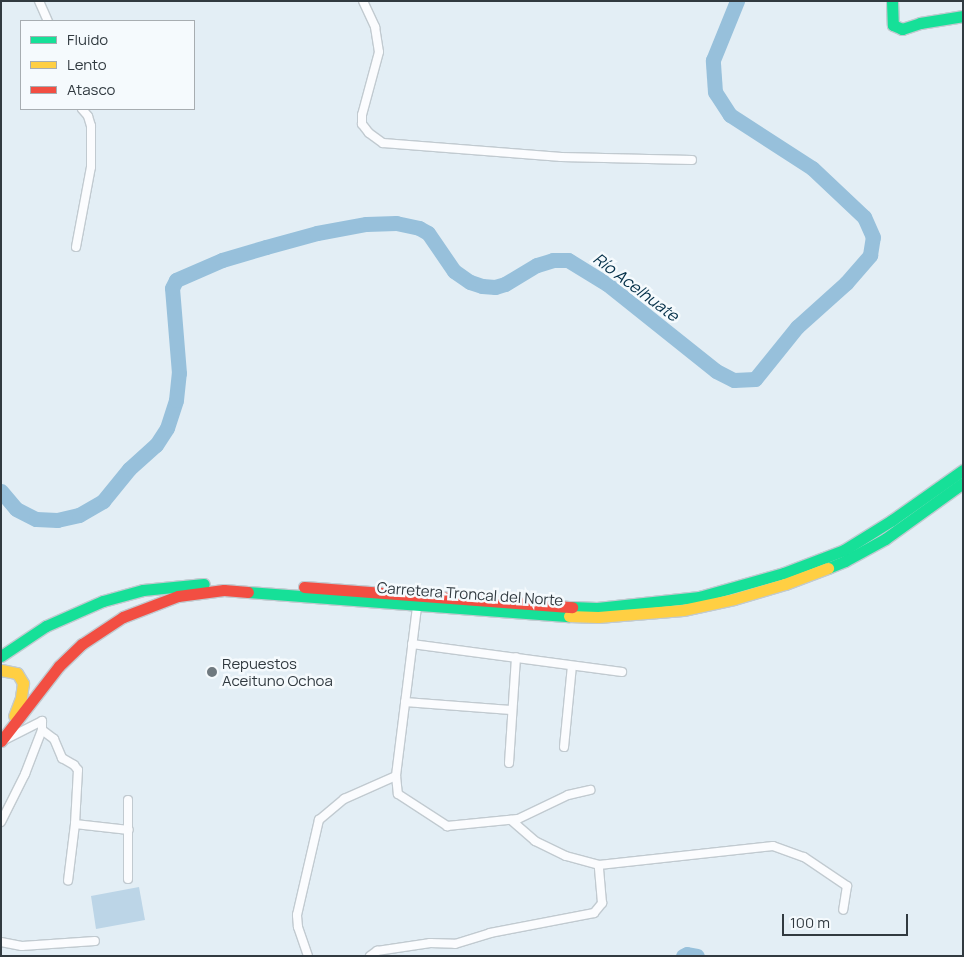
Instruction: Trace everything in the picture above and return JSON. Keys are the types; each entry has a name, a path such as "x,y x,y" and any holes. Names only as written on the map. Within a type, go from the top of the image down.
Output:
{"main road":[{"path":"892,1 893,25 902,29 920,23 963,16"},
{"name":"Carretera Troncal del Norte","path":"1,656 25,638 46,626 103,601 143,590 186,585 235,583 314,587 490,602 597,608 699,597 784,574 844,550 892,520 963,470"},
{"name":"Carretera Troncal del Norte","path":"3,738 59,666 82,644 123,617 178,596 224,590 321,596 417,607 598,617 651,614 702,607 785,584 845,561 885,539 963,483"},
{"path":"1,670 17,673 23,683 22,698 3,738"}],"street":[{"path":"39,1 48,20"},
{"path":"364,1 375,27 379,52 362,115 362,124 383,143 561,157 692,160"},
{"path":"76,248 91,167 91,126 88,116 83,110"},
{"path":"417,607 396,776 398,794 447,826 518,819 568,795 590,790"},
{"path":"412,644 622,672"},
{"path":"509,763 516,657"},
{"path":"564,747 572,666"},
{"path":"405,702 511,710"},
{"path":"1,822 19,788 42,730 42,721 3,738"},
{"path":"42,730 54,739 62,758 74,764 78,770 75,824 68,881"},
{"path":"308,956 298,927 297,916 319,820 344,799 396,776"},
{"path":"128,800 128,879"},
{"path":"511,820 535,841 566,856 599,865 773,846 804,857 847,886 843,910"},
{"path":"75,824 129,830"},
{"path":"370,956 377,951 430,943 455,944 490,933 594,913 602,902 599,865"},
{"path":"1,942 22,946 95,941"}],"shaded area":[{"path":"139,887 145,920 96,929 91,896"}],"waterway":[{"name":"Río Acelhuate","path":"1,491 16,509 36,519 57,520 79,515 103,501 129,469 156,445 167,428 176,400 179,373 172,288 176,280 222,260 266,247 317,233 366,224 396,223 419,228 428,233 454,271 470,282 482,286 495,287 505,284 537,265 553,260 568,260 607,284 716,371 734,380 755,379 797,327 846,283 870,255 873,237 864,217 812,168 730,115 715,92 713,60 737,1"},
{"path":"683,956 687,954 697,956"}],"traffic: fast":[{"path":"892,1 893,25 902,29 920,23 963,16"},
{"path":"572,607 597,608 699,597 784,573 844,550 892,520 963,470"},
{"path":"828,568 885,539 963,483"},
{"path":"1,656 46,626 103,601 143,590 204,584"},
{"path":"248,592 569,616"}],"traffic: slow":[{"path":"569,616 598,617 683,610 734,599 785,584 828,568"},
{"path":"1,670 17,673 23,683 21,698 14,716"}],"traffic: jam":[{"path":"304,587 572,607"},
{"path":"1,741 59,666 82,644 123,617 178,596 224,590 248,592"}],"place":[{"name":"Repuestos Aceituno Ochoa","path":"212,672"}]}
